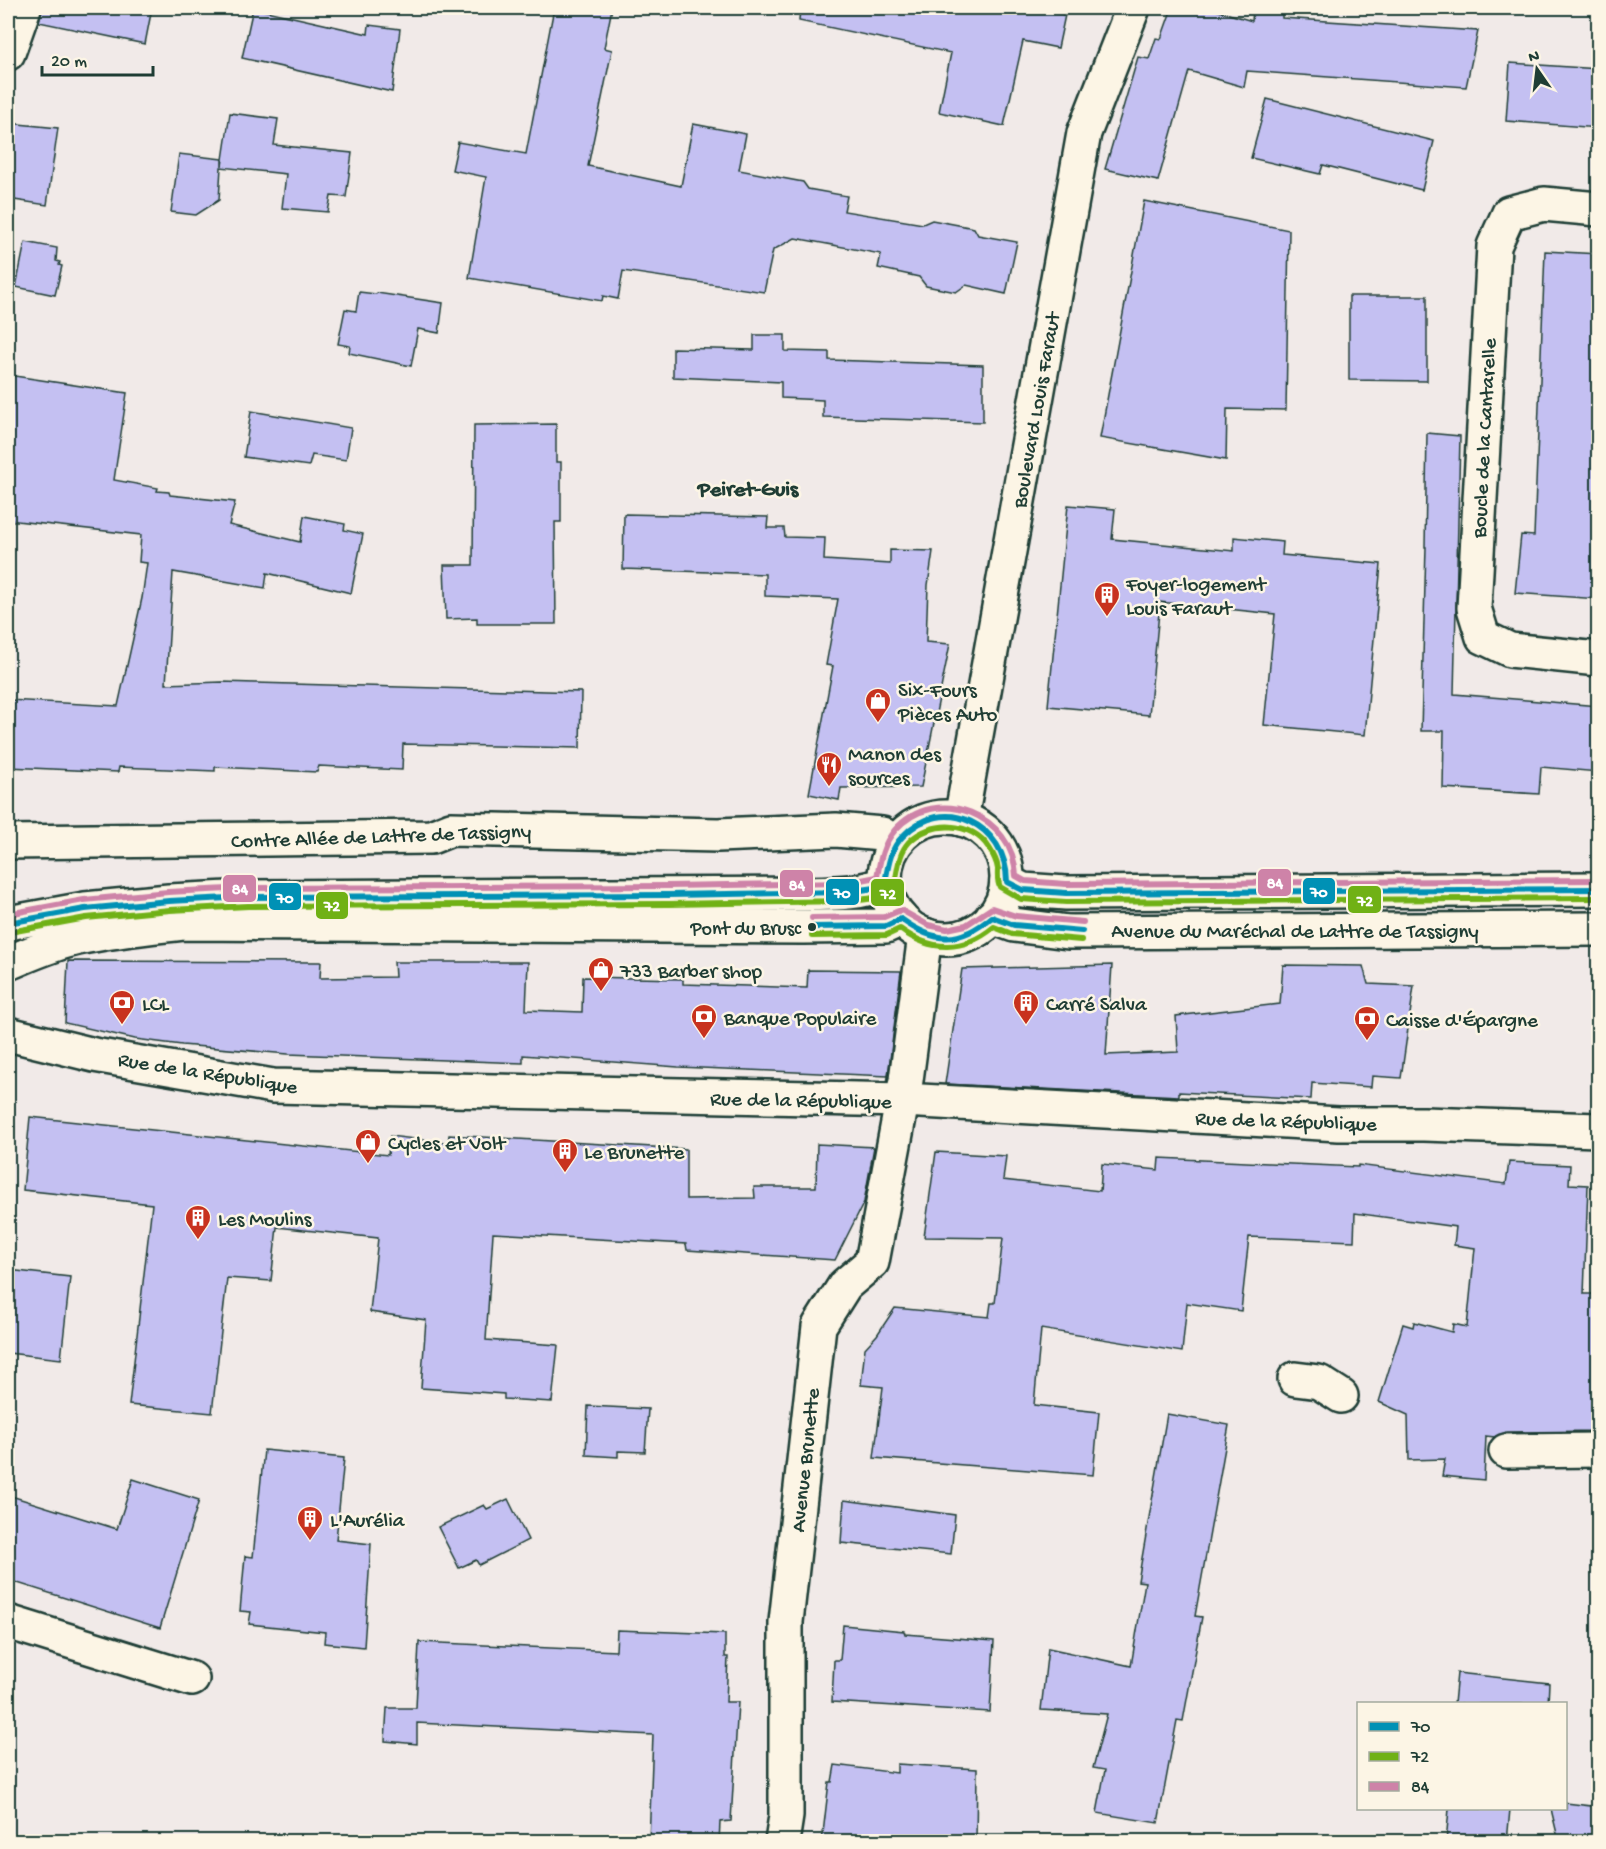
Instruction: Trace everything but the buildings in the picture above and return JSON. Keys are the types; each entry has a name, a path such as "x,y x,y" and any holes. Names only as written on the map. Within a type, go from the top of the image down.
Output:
{"main road":[{"path":"8,53 24,8"},
{"name":"Boulevard Louis Faraut","path":"961,819 1084,133 1132,8"},
{"name":"Boucle de la Cantarelle","path":"1599,209 1544,204 1509,213 1494,246 1474,608 1483,637 1510,650 1599,659"},
{"path":"8,963 76,938 184,923 886,926 913,927 939,938 954,939 981,928 992,918 1002,901 1007,882 1006,864 999,847 989,834 976,824 946,817 932,819 918,823 895,843 885,869 888,897 913,927"},
{"name":"Contre Allée de Lattre de Tassigny","path":"8,842 431,837 451,829 718,835 836,830 882,834 895,843"},
{"name":"Avenue du Maréchal de Lattre de Tassigny","path":"1007,882 1023,890 1066,893 1599,889"},
{"path":"8,923 85,909 237,897 797,894 846,892 875,888 885,883"},
{"name":"Avenue du Maréchal de Lattre de Tassigny","path":"992,918 1014,925 1068,932 1599,929"},
{"name":"Avenue Brunette","path":"782,1842 786,1816 786,1622 819,1326 845,1285 872,1262 903,1100 913,927"},
{"name":"Rue de la République","path":"8,1034 94,1055 273,1086 903,1100 1339,1124 1424,1124 1599,1130"},
{"path":"1295,1379 1319,1382 1341,1396"},
{"path":"1506,1451 1599,1450"},
{"path":"8,1622 192,1679"}],"transit line":[{"name":"84","path":"8,914 84,900 168,892 248,888 846,883 877,877 888,841 895,830 912,816 931,809 951,808 970,813 988,822 1002,836 1012,855 1016,876 1025,881 1066,884 1598,880"},
{"name":"70","path":"8,923 85,909 169,901 248,897 847,892 875,888 885,883 892,852 899,841 919,823 937,817 954,817 970,822 985,831 997,845 1004,862 1007,882 1023,890 1066,893 1598,889"},
{"name":"72","path":"10,932 86,918 248,906 848,901 878,897 888,893 896,880 901,854 909,842 918,835 939,827 962,828 982,839 996,861 1000,887 1021,899 1066,902 1598,898"},
{"name":"84","path":"812,918 884,917 901,910 928,925 947,929 966,925 992,908 1016,916 1083,922"},
{"name":"70","path":"812,927 886,926 901,919 925,933 947,937 969,932 992,917 1014,925 1082,931"},
{"name":"72","path":"812,936 887,935 900,929 924,942 947,946 971,941 994,927 1012,934 1081,940"}],"place":[{"name":"Foyer-logement Louis Faraut","path":"1107,618"},
{"name":"Six-Fours Pièces Auto","path":"878,724"},
{"name":"Manon des sources","path":"829,788"},
{"name":"Pont du Brusc","path":"812,927"},
{"name":"733 Barber shop","path":"601,993"},
{"name":"LCL","path":"122,1026"},
{"name":"Carré Salva","path":"1026,1026"},
{"name":"Banque Populaire","path":"704,1040"},
{"name":"Caisse d'Épargne","path":"1367,1042"},
{"name":"Cycles et Volt","path":"368,1165"},
{"name":"Le Brunette","path":"565,1174"},
{"name":"Les Moulins","path":"198,1241"},
{"name":"L'Aurélia","path":"310,1542"}],"district":[{"name":"Peiret-Guis","path":"748,487"}]}
